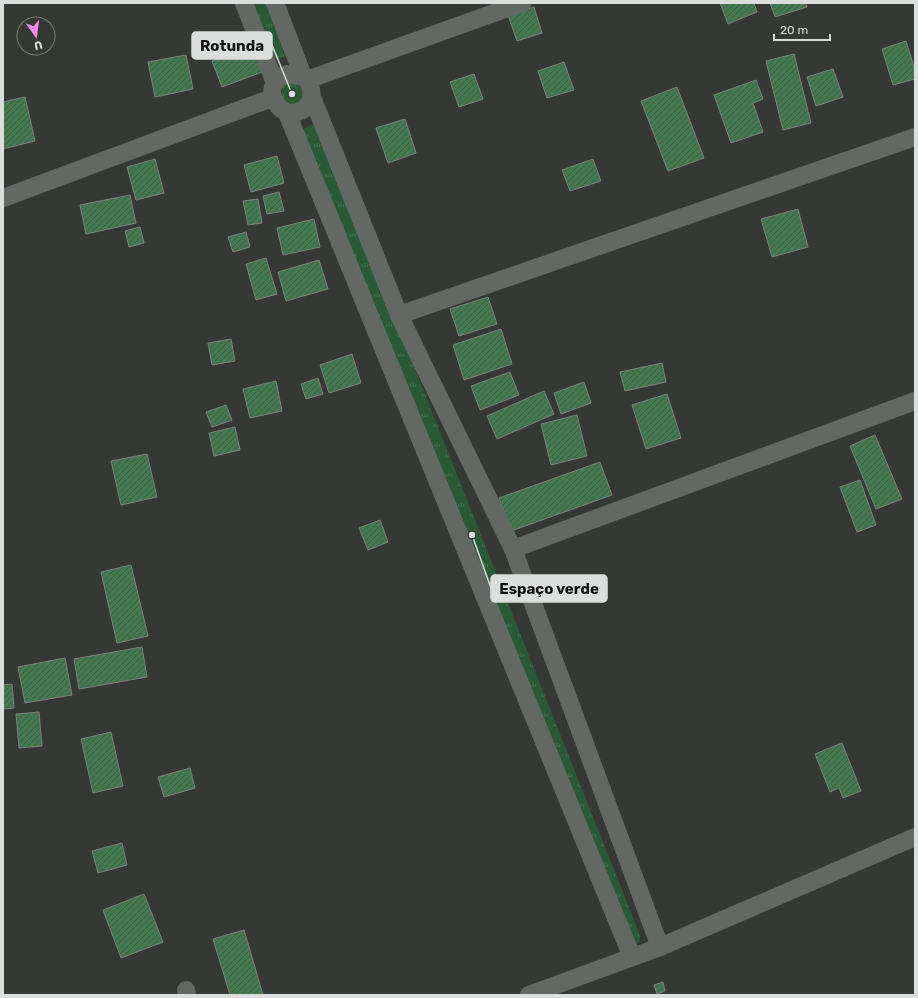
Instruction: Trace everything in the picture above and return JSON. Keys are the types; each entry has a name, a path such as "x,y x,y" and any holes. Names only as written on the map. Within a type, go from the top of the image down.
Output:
{"street":[{"path":"244,3 278,107 287,113 296,113 303,110 309,104 307,84"},
{"path":"275,3 400,315 513,549 660,947"},
{"path":"3,198 274,91 287,74 307,84 522,3"},
{"path":"287,113 632,957"},
{"path":"400,315 915,137"},
{"path":"513,549 915,401"},
{"path":"529,995 660,947 915,837"}],"green space":[{"path":"251,3 270,3 287,54 283,58 275,58"},
{"path":"292,83 300,86 303,94 300,102 292,105 284,102 281,94 284,86"},
{"path":"310,125 316,126 320,130 640,935 640,941 636,945 303,130"}],"building":[{"path":"720,3 754,3 757,12 728,24"},
{"path":"770,3 806,3 807,7 775,17"},
{"path":"534,7 542,33 517,41 508,15"},
{"path":"906,41 915,70 915,79 893,85 882,49"},
{"path":"253,47 262,72 222,87 212,61"},
{"path":"794,54 811,123 783,130 766,61"},
{"path":"186,55 193,89 155,97 148,62"},
{"path":"564,62 574,90 547,98 538,71"},
{"path":"833,69 843,97 816,106 807,77"},
{"path":"474,74 483,99 459,107 450,82"},
{"path":"756,80 763,99 753,103 763,132 731,143 714,95"},
{"path":"677,87 704,158 668,171 641,101"},
{"path":"25,97 35,141 3,149 3,102"},
{"path":"405,119 416,153 388,163 376,128"},
{"path":"277,156 284,183 251,192 244,165"},
{"path":"155,159 164,193 136,200 127,167"},
{"path":"593,159 601,181 570,191 562,170"},
{"path":"279,192 284,211 267,214 263,196"},
{"path":"130,195 136,223 86,234 80,205"},
{"path":"258,199 262,223 248,225 243,201"},
{"path":"798,209 808,247 772,257 761,219"},
{"path":"314,219 320,247 283,255 277,228"},
{"path":"140,227 144,243 129,247 125,231"},
{"path":"246,232 250,247 233,252 228,237"},
{"path":"266,258 277,294 256,300 246,264"},
{"path":"319,260 328,289 286,301 278,272"},
{"path":"488,297 497,324 459,336 450,309"},
{"path":"501,329 512,364 464,380 453,345"},
{"path":"231,339 235,361 212,365 208,343"},
{"path":"352,354 361,383 329,393 320,365"},
{"path":"662,363 666,382 625,391 620,372"},
{"path":"510,372 519,395 480,410 471,386"},
{"path":"318,378 323,394 306,399 301,384"},
{"path":"276,381 282,411 250,418 243,389"},
{"path":"584,382 591,403 561,414 554,393"},
{"path":"544,391 554,414 497,439 487,416"},
{"path":"667,394 681,438 646,449 632,405"},
{"path":"226,405 232,420 212,427 206,412"},
{"path":"577,415 587,456 551,465 541,424"},
{"path":"235,427 240,450 214,456 209,433"},
{"path":"875,435 902,499 876,509 850,446"},
{"path":"147,454 157,497 121,505 111,461"},
{"path":"600,462 612,495 511,531 499,498"},
{"path":"860,480 876,525 857,532 840,487"},
{"path":"380,520 388,542 368,550 359,528"},
{"path":"131,565 148,636 117,643 101,572"},
{"path":"142,647 147,677 79,689 74,659"},
{"path":"65,658 72,695 25,703 18,667"},
{"path":"12,684 14,708 3,709 3,685"},
{"path":"39,712 42,746 19,748 16,714"},
{"path":"111,732 123,786 93,793 81,739"},
{"path":"842,743 861,791 843,798 839,788 830,792 815,754"},
{"path":"190,768 195,788 164,797 158,777"},
{"path":"122,843 127,865 98,873 92,851"},
{"path":"144,894 163,942 121,958 103,910"},
{"path":"244,930 263,995 230,995 213,939"},
{"path":"663,982 665,991 657,994 654,985"}],"place":[{"name":"Rotunda","path":"292,94"},
{"name":"Espaço verde","path":"472,535"}]}
